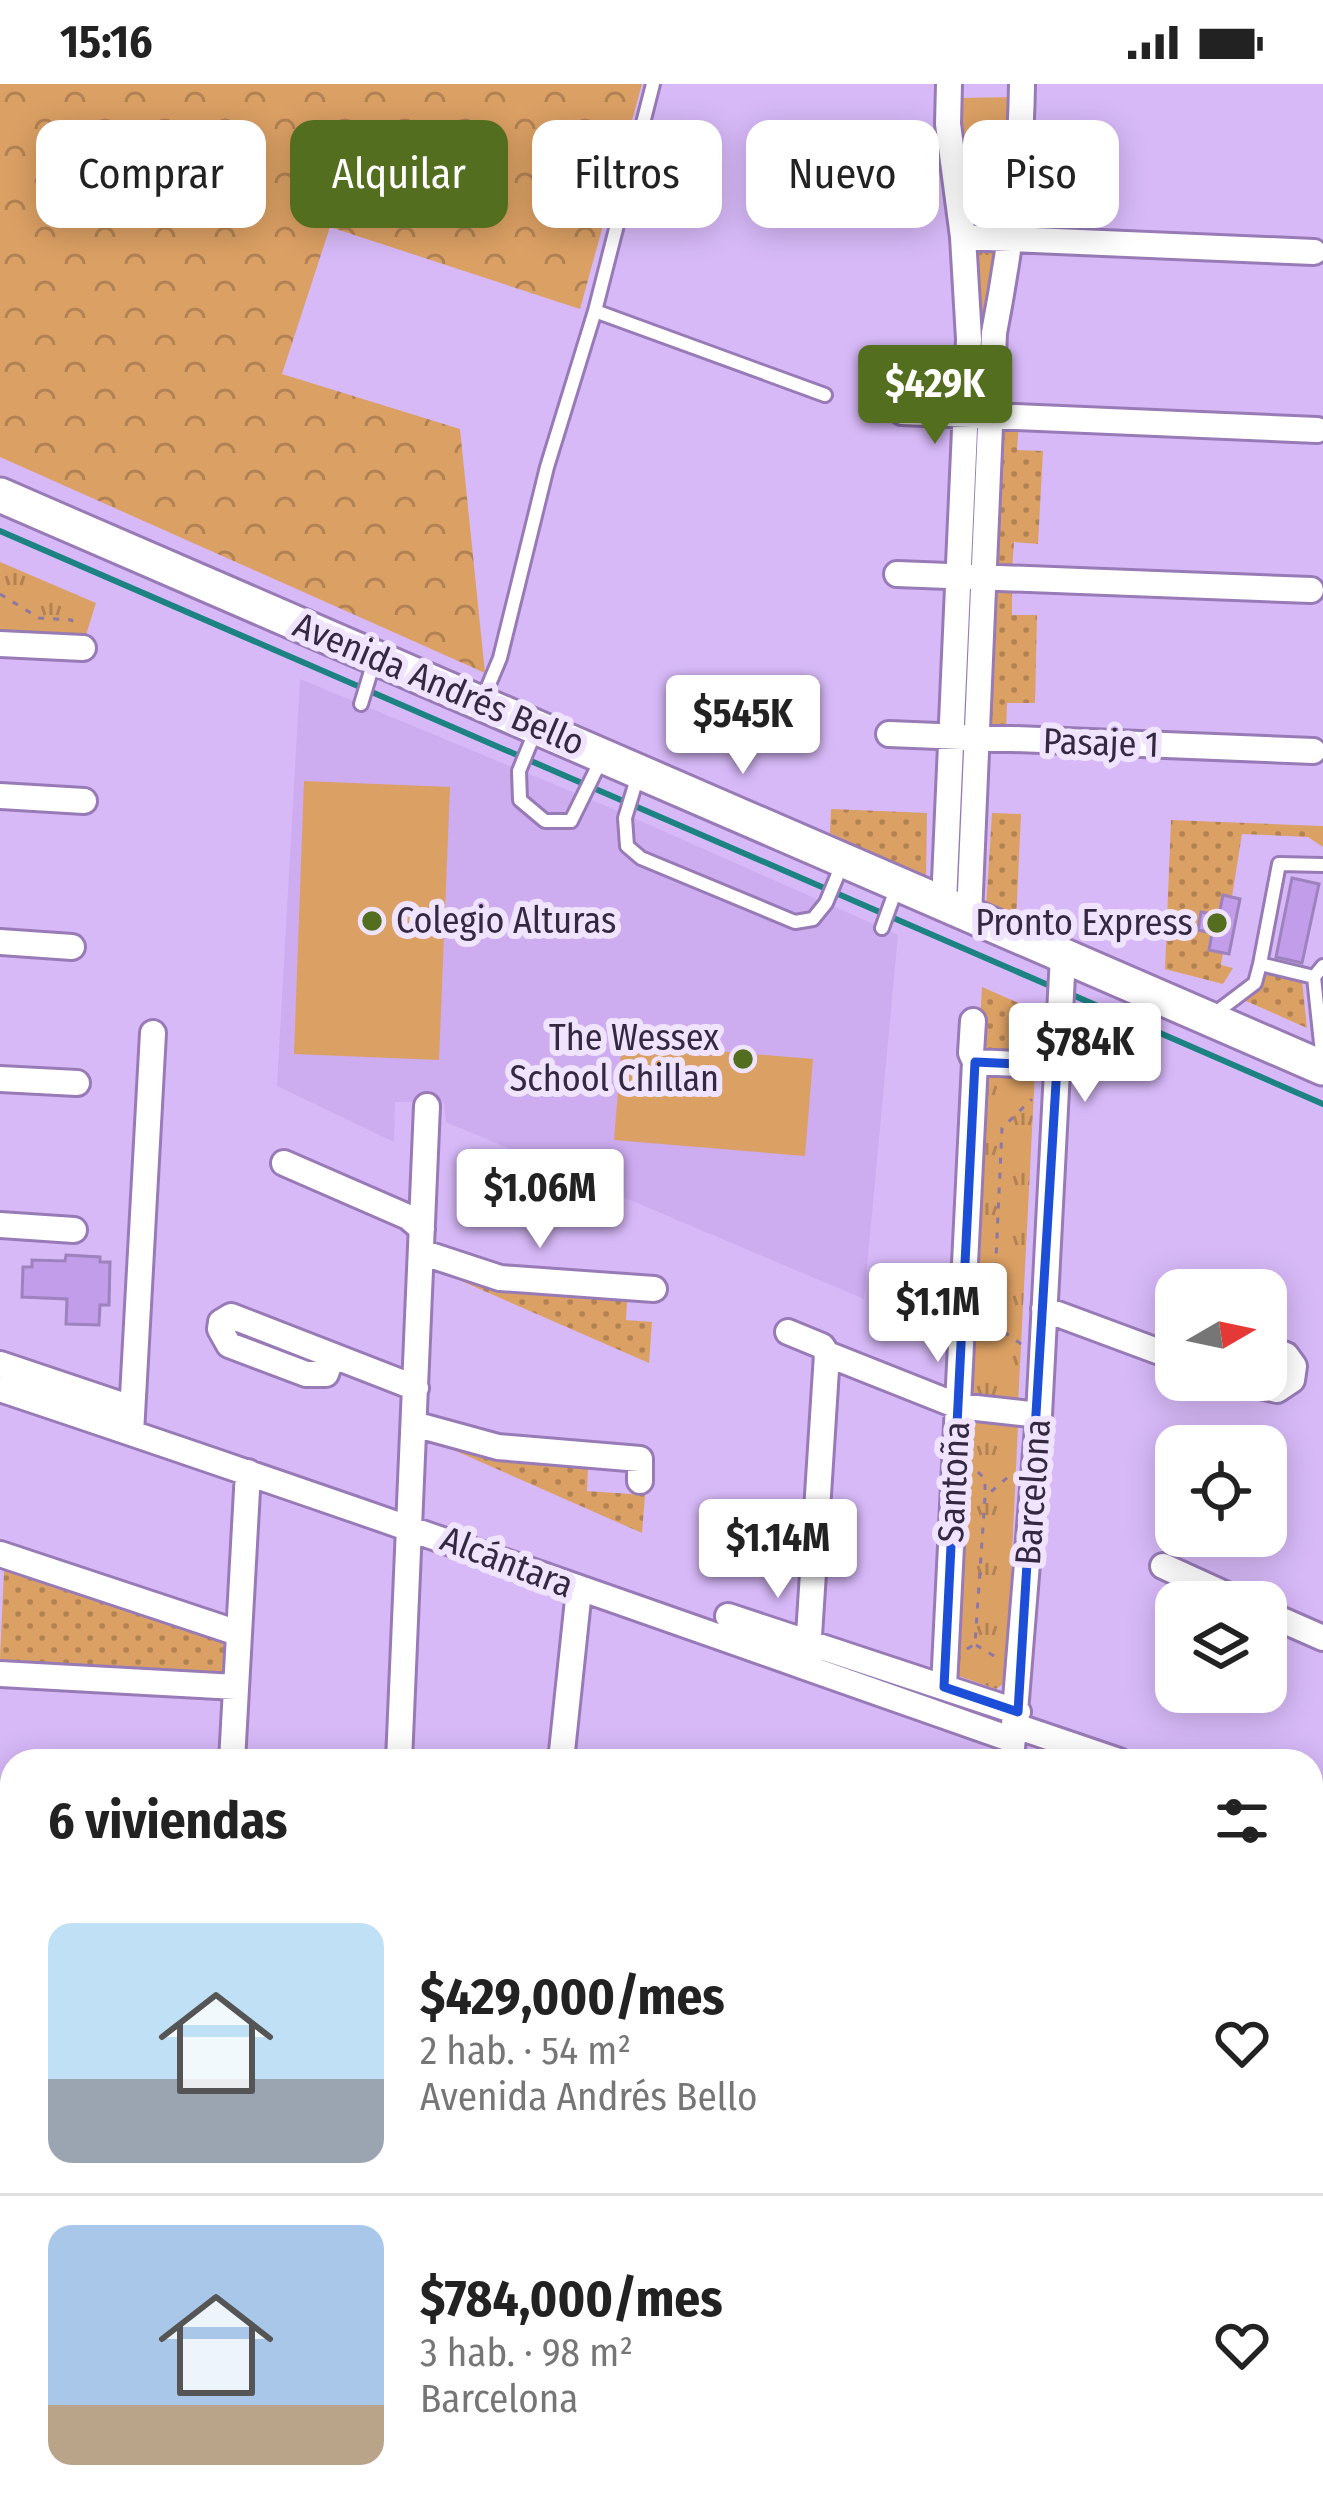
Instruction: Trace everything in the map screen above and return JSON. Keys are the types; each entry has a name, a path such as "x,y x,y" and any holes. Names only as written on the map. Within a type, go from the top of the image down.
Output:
{"main road":[{"name":"Avenida Andrés Bello","path":"0,495 481,702 534,736 598,766 844,858 957,909 1062,968 1207,1018 1323,1066"}],"street":[{"path":"949,84 948,124 978,415"},
{"path":"957,909 978,415 1012,239 1022,145 1022,84"},
{"path":"963,237 1314,252"},
{"path":"902,412 1317,430"},
{"path":"897,574 1311,590"},
{"path":"0,644 76,648"},
{"name":"Pasaje 1","path":"889,734 1313,751"},
{"path":"0,796 84,801"},
{"path":"0,942 72,947"},
{"name":"Barcelona","path":"1014,1735 1039,1415 1062,968"},
{"name":"Santoña","path":"944,1676 975,1062 973,1021"},
{"path":"131,1421 153,1033"},
{"path":"975,1062 1057,1066"},
{"path":"0,1079 77,1083"},
{"path":"400,1749 427,1106"},
{"path":"284,1163 408,1217 422,1241 500,1278 654,1289"},
{"path":"0,1225 74,1229"},
{"path":"1044,1309 1155,1350"},
{"path":"788,1332 822,1346 827,1354 808,1655"},
{"path":"827,1354 958,1406 1039,1415"},
{"path":"332,1356 416,1388"},
{"path":"1287,1356 1294,1366 1287,1383"},
{"name":"Alcántara","path":"0,1364 248,1472 579,1590 808,1655 944,1676 1014,1735"},
{"name":"Alcántara","path":"0,1389 131,1421"},
{"path":"414,1424 499,1447 640,1460 640,1481"},
{"path":"233,1749 248,1472"},
{"path":"0,1554 238,1634"},
{"path":"1163,1566 1196,1581"},
{"path":"562,1749 579,1590"},
{"name":"Alcántara","path":"728,1616 808,1655 1014,1735 1071,1749"},
{"path":"1287,1622 1323,1638"},
{"path":"0,1673 236,1688"}],"lane":[{"path":"481,702 500,658 652,84"},
{"path":"595,311 825,395"},
{"path":"361,704 375,657"},
{"path":"534,736 519,771 520,800 544,820 571,821 598,766"},
{"path":"636,782 625,818 627,845 636,856 786,920 813,920 826,903 844,858"},
{"path":"1207,1018 1255,983 1279,864 1323,865"},
{"path":"882,928 899,883"},
{"path":"1260,964 1319,971 1323,1066"}],"path":[{"path":"0,594 39,617 72,620 76,648"},
{"path":"1025,1347 993,1324 1002,1128 1037,1093"},
{"path":"944,1676 975,1644 985,1497 1019,1467"},
{"path":"975,1644 992,1655"}],"highlighted area":[{"path":"975,1062 1057,1066 1018,1712 944,1687"}],"shaded area":[{"path":"300,679 618,811 898,935 864,1299 446,1122 444,1102 395,1102 394,1142 277,1086"}],"green space":[{"path":"0,84 642,84 632,120 532,120 532,228 602,228 580,309 333,228 508,228 508,120 290,120 290,228 330,228 282,374 460,429 485,673 0,457"},
{"path":"1015,97 1012,120 963,120 963,225 957,136 958,98"},
{"path":"963,228 1000,228 981,403 975,403"},
{"path":"1002,420 1019,421 1017,450 1043,451 1038,544 1014,542 1012,570 994,569"},
{"path":"0,562 96,603 86,635 0,630"},
{"path":"994,587 1012,588 1012,615 1037,615 1035,703 1007,703 1006,731 991,730"},
{"name":"Colegio Alturas","path":"304,781 450,787 439,1060 294,1054"},
{"path":"831,809 927,813 926,880 830,833"},
{"path":"992,813 1021,814 1016,922 986,908"},
{"path":"1171,820 1323,826 1323,847 1308,837 1242,834 1221,965 1233,968 1223,984 1165,969"},
{"path":"1263,974 1302,981 1307,1028 1246,1001 1261,987"},
{"path":"982,987 1037,1011 1034,1058 978,1054"},
{"path":"622,1043 813,1059 805,1156 614,1140"},
{"path":"998,1071 1035,1073 1018,1404 967,1397 985,1081"},
{"path":"458,1273 499,1289 627,1301 626,1320 652,1322 649,1363 459,1280"},
{"path":"967,1419 1018,1425 1006,1682 996,1689 953,1674"},
{"path":"447,1442 491,1460 588,1467 587,1491 645,1495 642,1533 449,1448"},
{"path":"18,1567 233,1640 230,1674 7,1667 0,1658 4,1571"}],"building":[{"path":"1292,878 1319,884 1302,963 1276,957"},
{"name":"Pronto Express","path":"1223,895 1240,899 1229,954 1209,950 1212,933 1198,930 1201,912 1219,915"},
{"path":"66,1255 110,1262 109,1305 100,1305 99,1325 66,1324 67,1299 22,1297 23,1267 32,1267 32,1260 65,1261"}],"waterway":[{"path":"0,531 1055,988"},
{"path":"1068,993 1323,1104"}],"place":[{"name":"Colegio Alturas","path":"372,921"},
{"name":"Pronto Express","path":"1217,923"},
{"name":"The Wessex School Chillan","path":"743,1059"}]}
